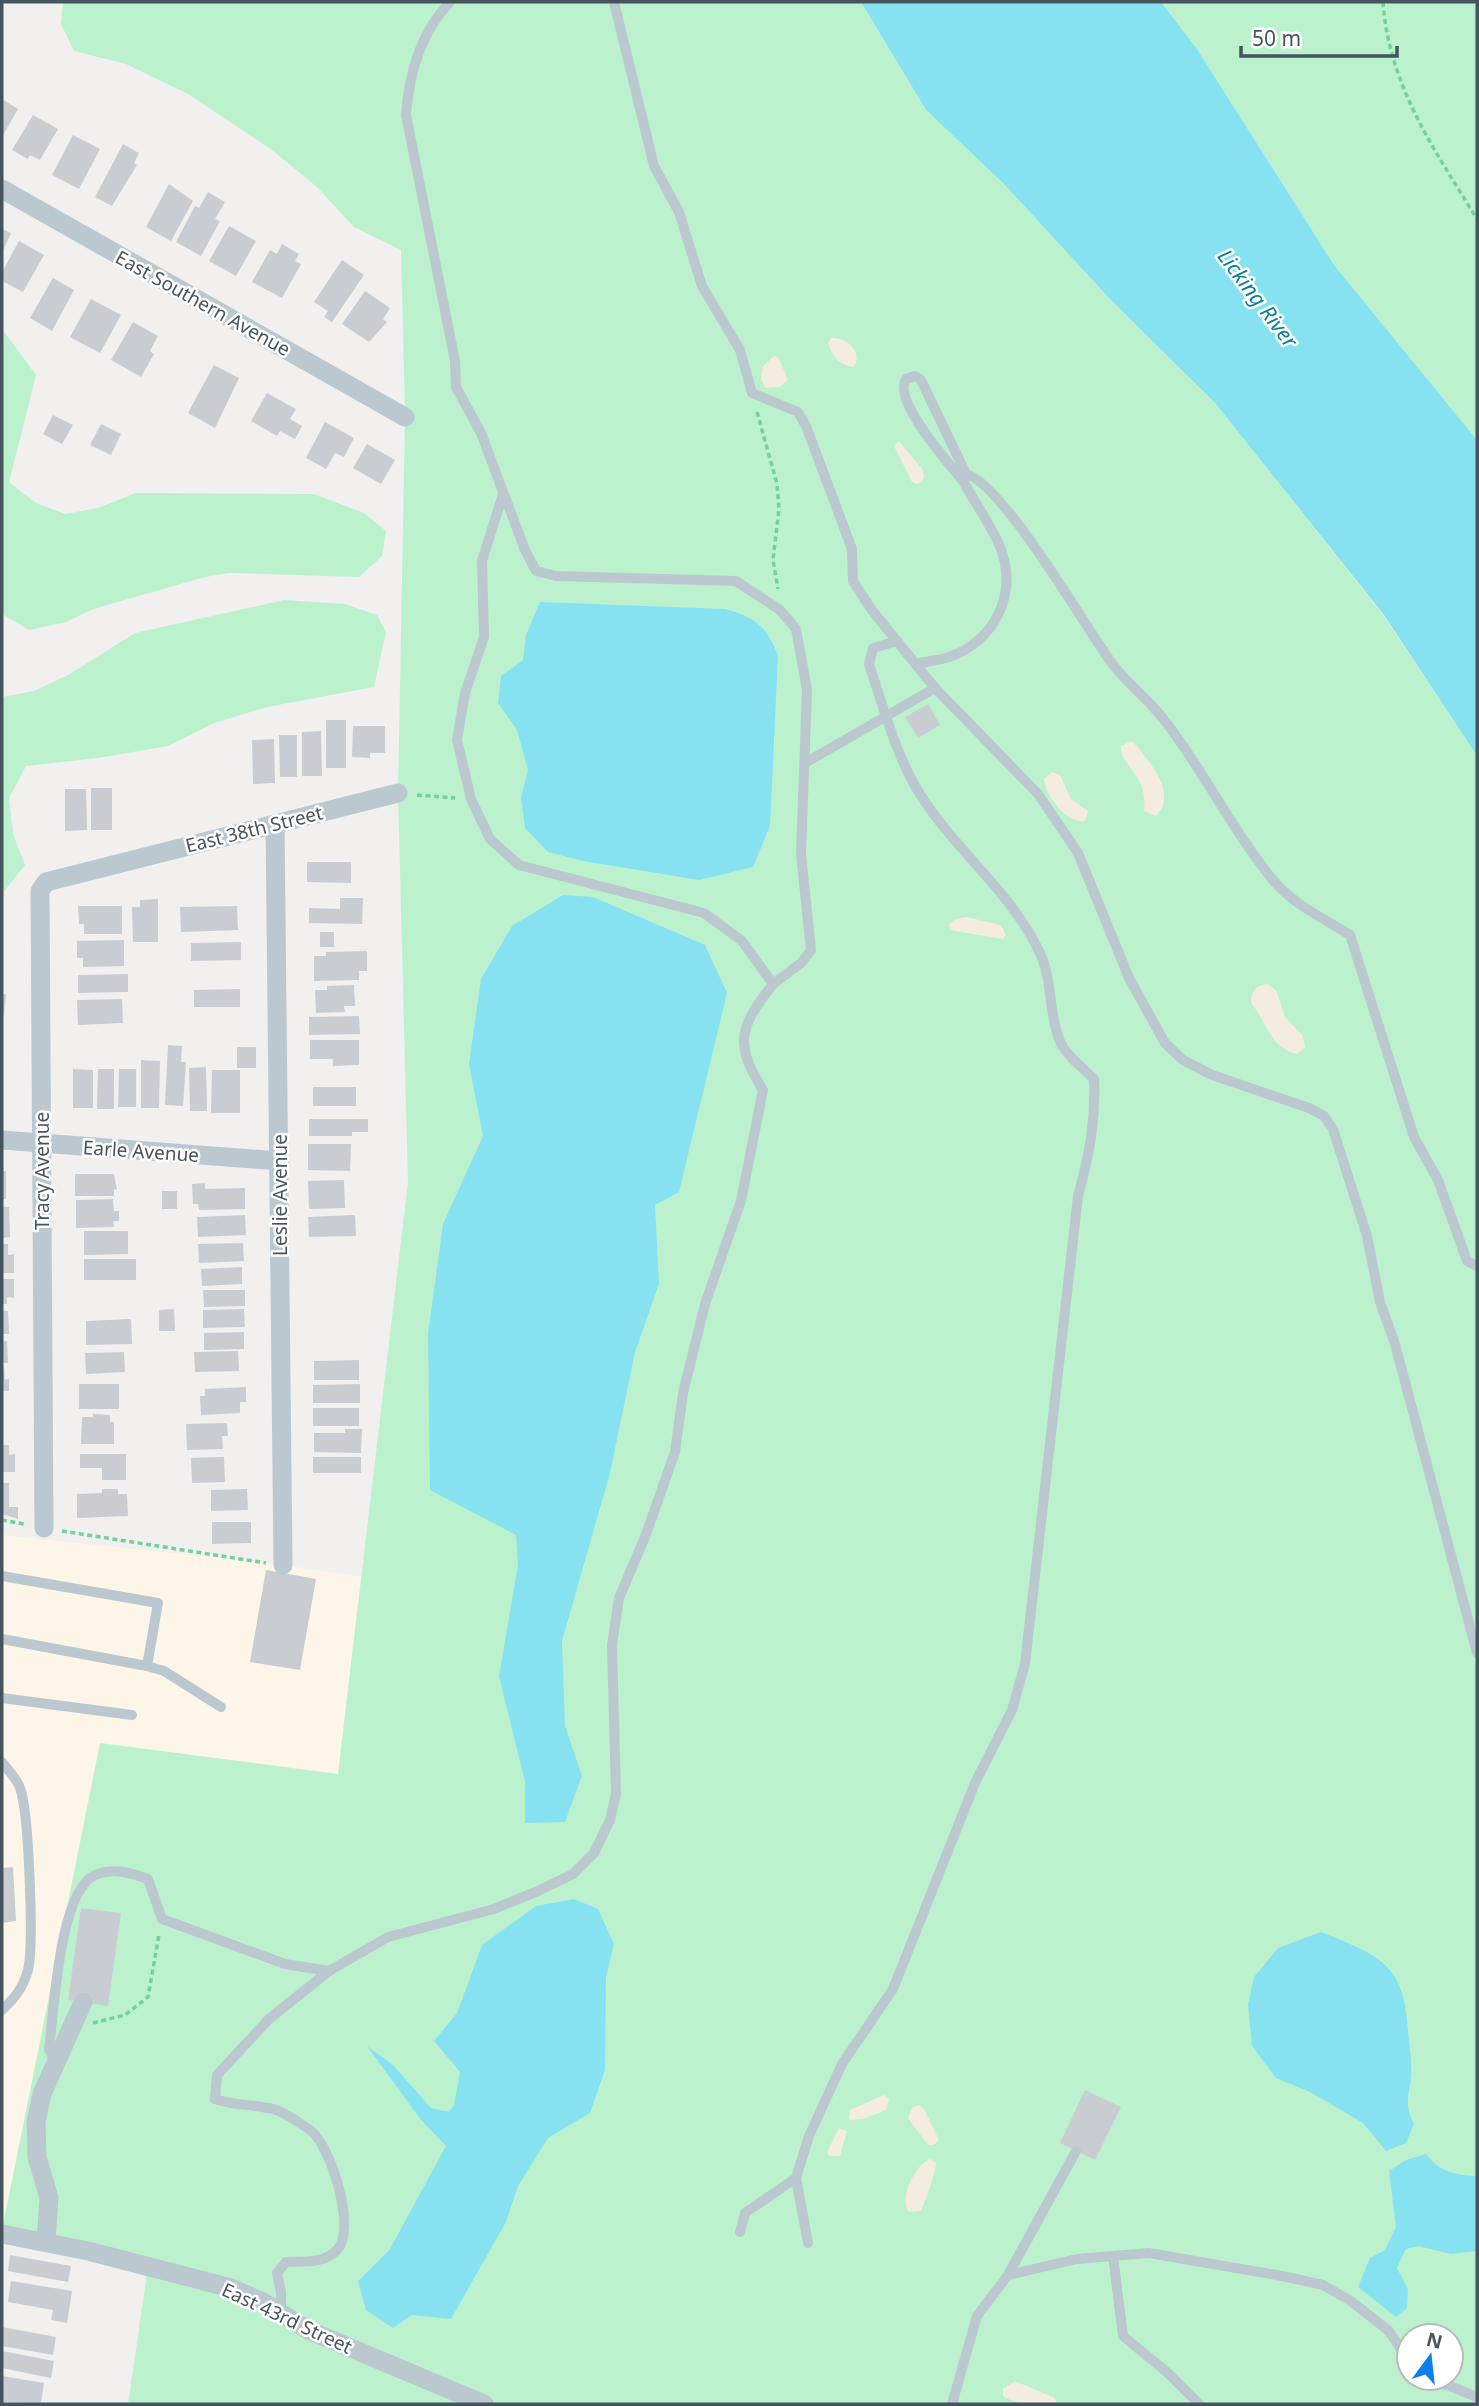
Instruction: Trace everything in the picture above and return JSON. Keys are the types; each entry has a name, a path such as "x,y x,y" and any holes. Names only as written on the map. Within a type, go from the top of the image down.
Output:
{"street":[{"name":"East Southern Avenue","path":"2,189 405,417"},
{"name":"East 38th Street","path":"109,866 398,793"},
{"name":"Leslie Avenue","path":"274,1564 280,1161 275,824"},
{"name":"Tracy Avenue","path":"44,1528 40,891 46,881 109,866"},
{"name":"Earle Avenue","path":"2,1140 280,1161"},
{"path":"46,2242 49,2198 37,2157 36,2122 43,2094 80,2011"},
{"name":"East 43rd Street","path":"2,2234 46,2242 230,2288 281,2313 308,2330 484,2404"}],"lane":[{"path":"281,2313 282,2292 277,2273 286,2262 321,2261 339,2249 345,2231 344,2204 313,2132 274,2109 235,2106 215,2099 216,2075 269,2019 329,1971 388,1937 495,1909 573,1874 594,1853 610,1819 616,1794 612,1645 619,1598 645,1537 675,1452 683,1393 705,1304 741,1201 763,1090 750,1069 743,1042 749,1015 773,984 801,963 811,950 801,853 807,691 796,629 780,610 736,580 556,576 536,571 525,550 481,433 456,387 455,361 406,115 408,86 421,47 438,15 450,2"},
{"path":"614,2 654,166 679,212 702,286 740,350 752,393 798,412 806,426 852,549 853,581 871,609 935,688 1038,794 1077,853 1129,978 1165,1043 1184,1060 1212,1075 1309,1108 1324,1116 1333,1129 1367,1236 1380,1302 1402,1370 1477,1653"},
{"path":"915,664 956,656 984,638 1008,593 1007,566 998,542 964,478 921,380 915,376 906,379 902,393 909,409 964,478"},
{"path":"964,478 977,477 995,495 1114,666 1164,720 1243,840 1274,881 1295,903 1350,936 1414,1137 1438,1180 1467,1261 1477,1266"},
{"path":"503,494 482,561 484,637 465,693 457,740 471,799 490,839 519,864 704,914 742,941 773,984"},
{"path":"808,2243 796,2178 809,2136 842,2064 893,1989 975,1783 1012,1710 1025,1664 1078,1196 1092,1146 1096,1110 1094,1079 1069,1055 1059,1040 1050,976 1039,950 1014,909 964,851 914,784 869,664 873,648 897,641"},
{"path":"805,763 935,688"},
{"path":"2,1576 158,1603 147,1666"},
{"path":"2,1639 164,1671 221,1707"},
{"path":"2,1698 132,1716"},
{"path":"2,1762 20,1787 26,1811 30,1936 29,1967 24,1984 2,2010"},
{"path":"57,2066 50,2049 65,1925 75,1897 94,1875 124,1870 148,1879 162,1919 285,1964 329,1971"},
{"path":"952,2404 977,2316 1008,2275 1076,2151"},
{"path":"740,2232 745,2213 796,2178"},
{"path":"1008,2275 1077,2259 1149,2253 1323,2286 1350,2301 1389,2331 1395,2340"},
{"path":"1113,2256 1123,2336 1168,2373 1199,2404"}],"path":[{"path":"1383,2 1386,38 1400,84 1425,134 1477,219"},
{"path":"752,393 777,484 779,509 773,560 780,610"},
{"path":"398,793 471,799"},
{"path":"2,1520 274,1564"},
{"path":"80,2011 96,2023 125,2014 148,1997 162,1919"}],"shaded area":[{"path":"2,1535 283,1565 361,1577 338,1774 2,2230"}],"green space":[{"path":"63,2 861,2 926,110 1003,183 1109,298 1215,403 1384,616 1477,756 1477,2404 128,2404 148,2267 2,2230 100,1743 338,1774 408,1182 398,793 405,417 401,250 354,227 317,187 272,150 188,94 126,64 74,51 61,24"},
{"path":"1161,2 1477,2 1477,440 1334,265 1197,49"},
{"path":"2,329 36,375 9,482 36,503 65,514 98,508 136,493 314,494 364,513 386,531 382,556 359,577 229,573 205,577 93,609 66,622 29,630 2,614"},
{"path":"284,600 345,604 377,615 386,632 374,687 267,707 214,723 168,746 98,758 26,766 9,798 13,834 25,865 2,894 2,697 34,691 70,674 135,633"}],"sand":[{"path":"831,338 843,340 852,346 856,356 854,367 845,365 834,356 828,343"},
{"path":"774,356 778,357 788,380 779,387 766,388 761,380 763,366"},
{"path":"899,441 923,470 924,478 918,484 912,482 894,446"},
{"path":"1132,741 1152,766 1162,787 1162,807 1156,816 1144,811 1142,787 1122,754 1121,746"},
{"path":"1052,772 1060,775 1071,799 1088,811 1085,821 1078,821 1064,814 1053,801 1044,779"},
{"path":"966,917 1001,925 1006,935 1003,939 950,930 949,925 955,919"},
{"path":"1267,984 1276,990 1285,1017 1303,1036 1305,1047 1297,1054 1288,1051 1274,1040 1251,1003 1255,989"},
{"path":"884,2095 889,2100 886,2110 863,2119 849,2120 850,2110"},
{"path":"919,2105 924,2109 939,2140 934,2145 928,2145 908,2118 912,2108"},
{"path":"839,2128 847,2131 840,2156 829,2156 827,2152"},
{"path":"930,2159 936,2163 936,2167 925,2202 920,2211 909,2212 906,2199 910,2183 924,2162"},
{"path":"1015,2381 1055,2398 1057,2404 1022,2403 1003,2396 1003,2389"}],"water":[{"name":"Licking River","path":"861,2 1161,2 1197,49 1334,265 1477,440 1477,756 1384,615 1215,403 1109,298 1003,183 926,110"},
{"path":"540,602 725,609 752,619 764,630 778,655 770,826 753,867 699,880 583,861 548,852 525,828 521,798 528,770 517,730 498,703 501,676 523,660 526,635"},
{"path":"563,895 593,897 705,945 727,993 679,1192 655,1205 659,1284 635,1352 610,1473 562,1641 565,1726 582,1776 565,1822 525,1823 525,1782 499,1676 518,1565 516,1535 430,1490 428,1334 443,1224 483,1136 469,1064 481,979 512,926"},
{"path":"574,1899 598,1909 614,1944 606,1977 605,2070 590,2113 548,2138 518,2186 506,2222 451,2319 412,2315 393,2328 366,2310 358,2281 390,2249 446,2146 421,2120 367,2046 393,2065 431,2108 449,2112 454,2105 460,2072 434,2041 457,2013 482,1945 536,1906"},
{"path":"1321,1932 1373,1956 1385,1965 1401,1990 1406,2008 1411,2062 1408,2104 1414,2124 1406,2143 1386,2151 1363,2123 1310,2092 1276,2078 1252,2046 1248,2004 1254,1977 1278,1948"},
{"path":"1426,2154 1448,2171 1477,2176 1477,2251 1451,2254 1418,2246 1406,2249 1397,2268 1408,2289 1407,2308 1396,2317 1358,2287 1370,2258 1385,2250 1396,2227 1389,2171 1406,2160"}],"building":[{"path":"2,99 18,109 2,137"},
{"path":"33,115 58,129 40,160 30,155 28,159 12,150"},
{"path":"73,135 100,149 79,189 52,175"},
{"path":"123,144 139,153 134,163 137,165 112,206 95,197"},
{"path":"169,184 193,201 171,241 146,227"},
{"path":"208,192 225,202 215,219 220,221 201,256 176,242 195,206 199,208"},
{"path":"229,226 256,241 236,276 209,261"},
{"path":"2,229 11,233 2,253"},
{"path":"19,241 44,255 23,292 2,281 2,272"},
{"path":"282,244 299,254 295,261 301,264 282,298 252,282 270,250 277,254"},
{"path":"342,260 364,275 332,322 324,317 328,311 314,302"},
{"path":"53,278 74,290 52,331 30,318"},
{"path":"365,291 390,308 383,319 387,322 369,342 342,324"},
{"path":"91,299 121,315 100,353 70,337"},
{"path":"133,322 158,336 150,351 154,354 141,377 111,360"},
{"path":"214,365 239,378 215,428 188,413"},
{"path":"267,393 296,409 290,419 302,426 295,439 280,431 277,436 251,421"},
{"path":"53,415 73,425 62,444 43,434"},
{"path":"325,422 354,438 344,457 335,453 326,469 306,458"},
{"path":"101,424 121,434 111,455 90,445"},
{"path":"367,444 395,460 381,484 353,468"},
{"path":"928,704 940,725 918,738 905,717"},
{"path":"326,720 346,720 346,768 326,768"},
{"path":"353,726 385,726 385,753 370,753 370,758 352,757"},
{"path":"321,731 322,776 302,776 302,732"},
{"path":"279,735 297,735 297,777 280,777"},
{"path":"274,739 275,783 253,784 252,740"},
{"path":"91,788 112,788 112,830 91,830"},
{"path":"65,789 86,789 87,830 65,831"},
{"path":"307,862 351,862 351,883 307,882"},
{"path":"340,898 363,898 362,924 309,923 309,908 340,909"},
{"path":"158,899 158,942 133,942 132,907 140,907 140,900"},
{"path":"78,906 122,906 122,934 84,934 84,924 79,924"},
{"path":"237,906 238,930 181,932 180,907"},
{"path":"320,932 334,932 334,947 320,947"},
{"path":"124,940 124,966 83,967 83,958 77,958 77,941"},
{"path":"241,942 241,960 191,961 191,943"},
{"path":"367,951 367,971 359,971 359,980 314,981 314,956 326,956 326,952"},
{"path":"128,974 128,992 78,993 78,975"},
{"path":"354,985 355,1006 344,1006 345,1012 316,1013 315,990 327,990 327,986"},
{"path":"240,989 240,1007 194,1007 194,990"},
{"path":"2,994 6,994 4,1015 2,1015"},
{"path":"122,999 123,1023 78,1025 77,1000"},
{"path":"359,1016 360,1034 309,1035 309,1017"},
{"path":"310,1040 359,1040 359,1065 333,1066 333,1059 310,1059"},
{"path":"168,1045 182,1046 181,1062 186,1062 183,1106 165,1105"},
{"path":"237,1047 256,1047 256,1068 237,1068"},
{"path":"141,1060 160,1061 159,1108 141,1108"},
{"path":"206,1067 207,1111 190,1111 189,1068"},
{"path":"73,1069 93,1070 93,1108 73,1108"},
{"path":"98,1069 114,1069 114,1109 97,1109"},
{"path":"119,1069 136,1069 136,1107 118,1107"},
{"path":"212,1070 240,1070 240,1113 211,1113"},
{"path":"313,1087 356,1087 356,1106 313,1106"},
{"path":"309,1119 368,1119 368,1132 352,1132 352,1136 309,1136"},
{"path":"308,1144 351,1144 350,1171 308,1170"},
{"path":"2,1171 6,1171 6,1199 2,1199"},
{"path":"75,1174 114,1174 117,1190 114,1189 114,1196 75,1196"},
{"path":"344,1180 345,1208 309,1209 308,1181"},
{"path":"205,1183 205,1189 245,1188 245,1209 199,1210 198,1204 193,1204 192,1184"},
{"path":"162,1191 177,1191 177,1209 162,1209"},
{"path":"113,1199 114,1211 119,1211 119,1221 113,1221 114,1227 76,1228 76,1200"},
{"path":"2,1207 9,1207 10,1237 2,1238"},
{"path":"245,1215 246,1235 198,1237 197,1217"},
{"path":"355,1215 356,1236 309,1237 308,1217"},
{"path":"84,1231 128,1231 128,1254 84,1255"},
{"path":"243,1243 244,1261 199,1263 198,1244"},
{"path":"2,1244 8,1244 8,1255 14,1254 14,1273 2,1273"},
{"path":"84,1259 136,1259 136,1280 84,1280"},
{"path":"242,1267 242,1284 202,1286 201,1269"},
{"path":"2,1279 14,1279 14,1298 7,1297 7,1304 2,1304"},
{"path":"203,1290 245,1290 245,1306 204,1307"},
{"path":"174,1309 175,1331 159,1331 159,1310"},
{"path":"244,1309 245,1327 203,1328 203,1310"},
{"path":"2,1311 8,1311 9,1334 2,1334"},
{"path":"131,1319 132,1344 86,1345 86,1321"},
{"path":"244,1332 244,1349 204,1350 204,1333"},
{"path":"2,1341 7,1341 8,1363 2,1363"},
{"path":"238,1351 239,1371 195,1372 194,1352"},
{"path":"124,1352 125,1372 86,1374 85,1353"},
{"path":"359,1360 359,1380 314,1380 314,1361"},
{"path":"2,1367 5,1380 9,1379 9,1391 2,1391"},
{"path":"79,1384 119,1384 119,1409 79,1409"},
{"path":"360,1384 360,1403 313,1403 313,1385"},
{"path":"246,1387 246,1402 240,1402 240,1413 201,1415 200,1396 205,1396 205,1389"},
{"path":"313,1408 359,1408 359,1426 313,1426"},
{"path":"93,1414 110,1415 110,1422 114,1422 114,1444 81,1444 82,1417 93,1417"},
{"path":"227,1423 228,1436 222,1436 223,1449 187,1450 186,1424"},
{"path":"345,1429 362,1429 361,1453 314,1452 314,1433 345,1433"},
{"path":"2,1445 9,1445 9,1455 15,1454 15,1472 2,1472"},
{"path":"80,1454 126,1454 126,1480 102,1480 102,1468 80,1468"},
{"path":"224,1457 225,1482 192,1483 191,1458"},
{"path":"313,1457 361,1457 361,1473 313,1473"},
{"path":"2,1483 9,1483 9,1507 18,1507 18,1519 2,1514"},
{"path":"102,1489 118,1489 118,1494 127,1494 128,1516 77,1518 77,1494 102,1493"},
{"path":"247,1489 248,1510 211,1511 211,1490"},
{"path":"212,1522 251,1522 251,1543 212,1544"},
{"path":"266,1570 316,1579 300,1670 250,1662"},
{"path":"13,1867 16,1921 2,1923 2,1868"},
{"path":"81,1908 121,1913 108,2006 68,2000"},
{"path":"1085,2090 1121,2107 1095,2160 1060,2143"},
{"path":"10,2255 71,2266 68,2282 8,2271"},
{"path":"11,2281 72,2291 67,2323 51,2320 53,2310 8,2302"},
{"path":"2,2327 56,2337 53,2355 2,2346"},
{"path":"2,2351 54,2361 51,2378 2,2368"},
{"path":"2,2376 44,2383 41,2403 2,2402"}]}
